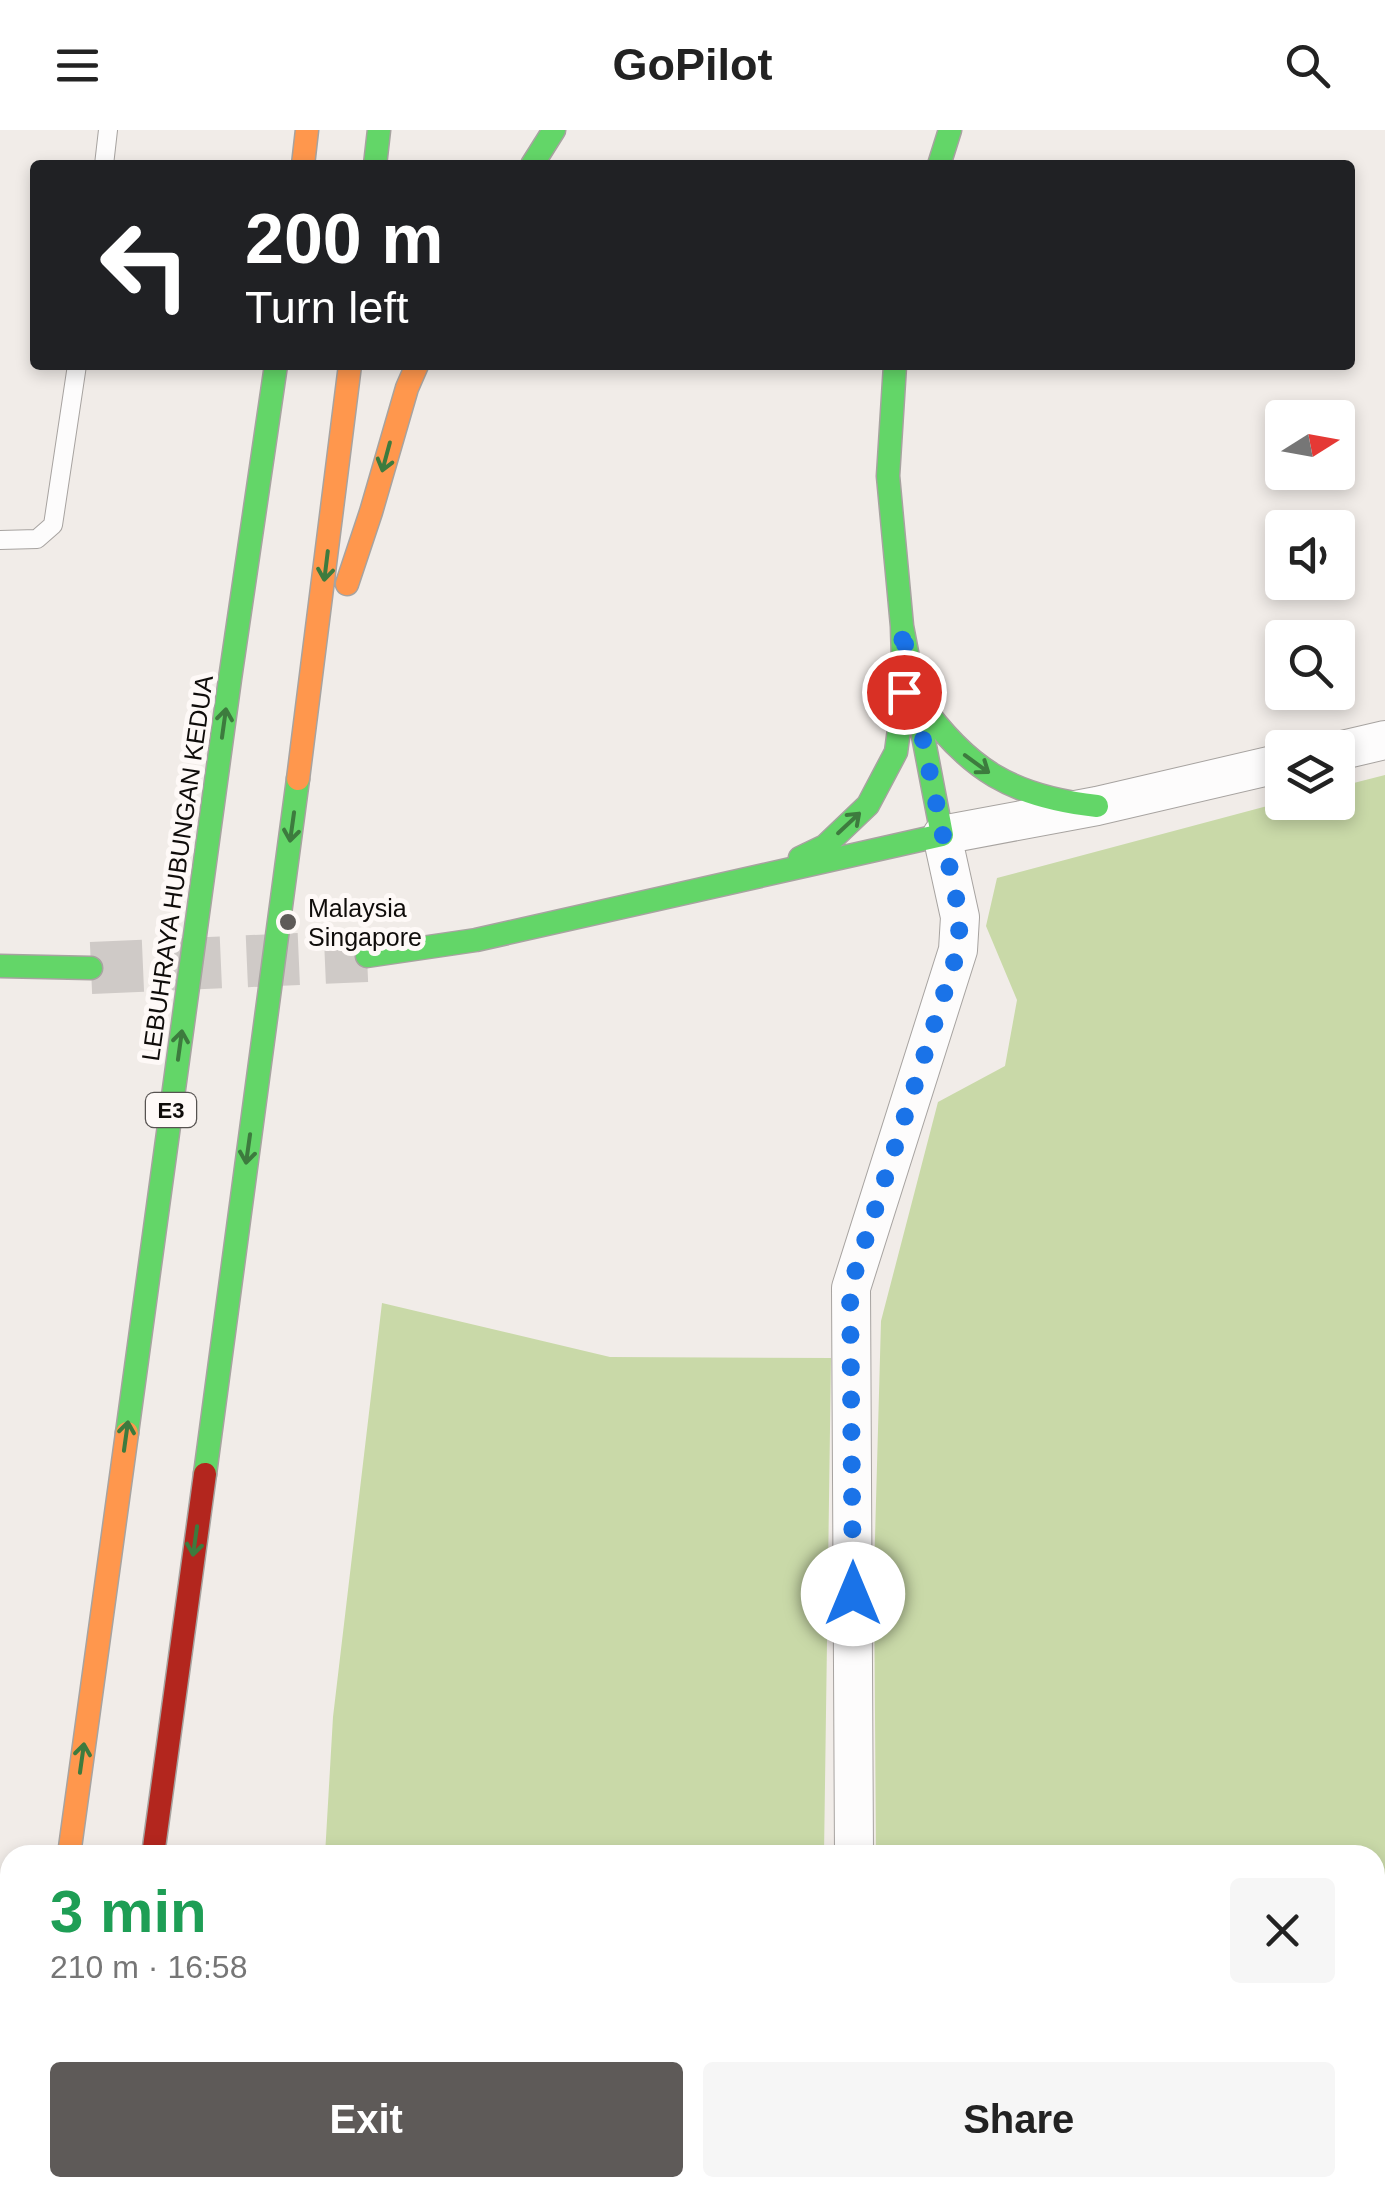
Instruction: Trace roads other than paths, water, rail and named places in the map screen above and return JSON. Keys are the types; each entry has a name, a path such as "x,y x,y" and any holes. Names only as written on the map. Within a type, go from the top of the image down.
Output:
{"main road":[{"path":"303,160 306,130"},
{"path":"375,160 379,130"},
{"path":"535,160 554,130"},
{"path":"941,160 950,130"},
{"name":"LEBUHRAYA HUBUNGAN KEDUA","path":"70,1845 275,370"},
{"path":"153,1845 310,696 349,370"},
{"path":"310,696 415,370"},
{"path":"767,874 825,846 868,806 896,752 904,692 888,476 894,370"},
{"path":"367,956 476,940 942,836 902,626"},
{"path":"913,692 938,730 971,762 1009,785 1052,800 1097,806"},
{"path":"0,966 91,968"}],"street":[{"path":"1355,746 1385,740"},
{"path":"854,1845 850,1288 958,950 960,917 942,836 1097,806 1265,767"}],"lane":[{"path":"105,160 108,130"},
{"path":"290,130 292,160"},
{"path":"0,540 37,539 53,525 76,370"}],"tunnel":[{"path":"91,968 367,956"}],"place":[{"name":"Malaysia Singapore","path":"288,922"}]}
